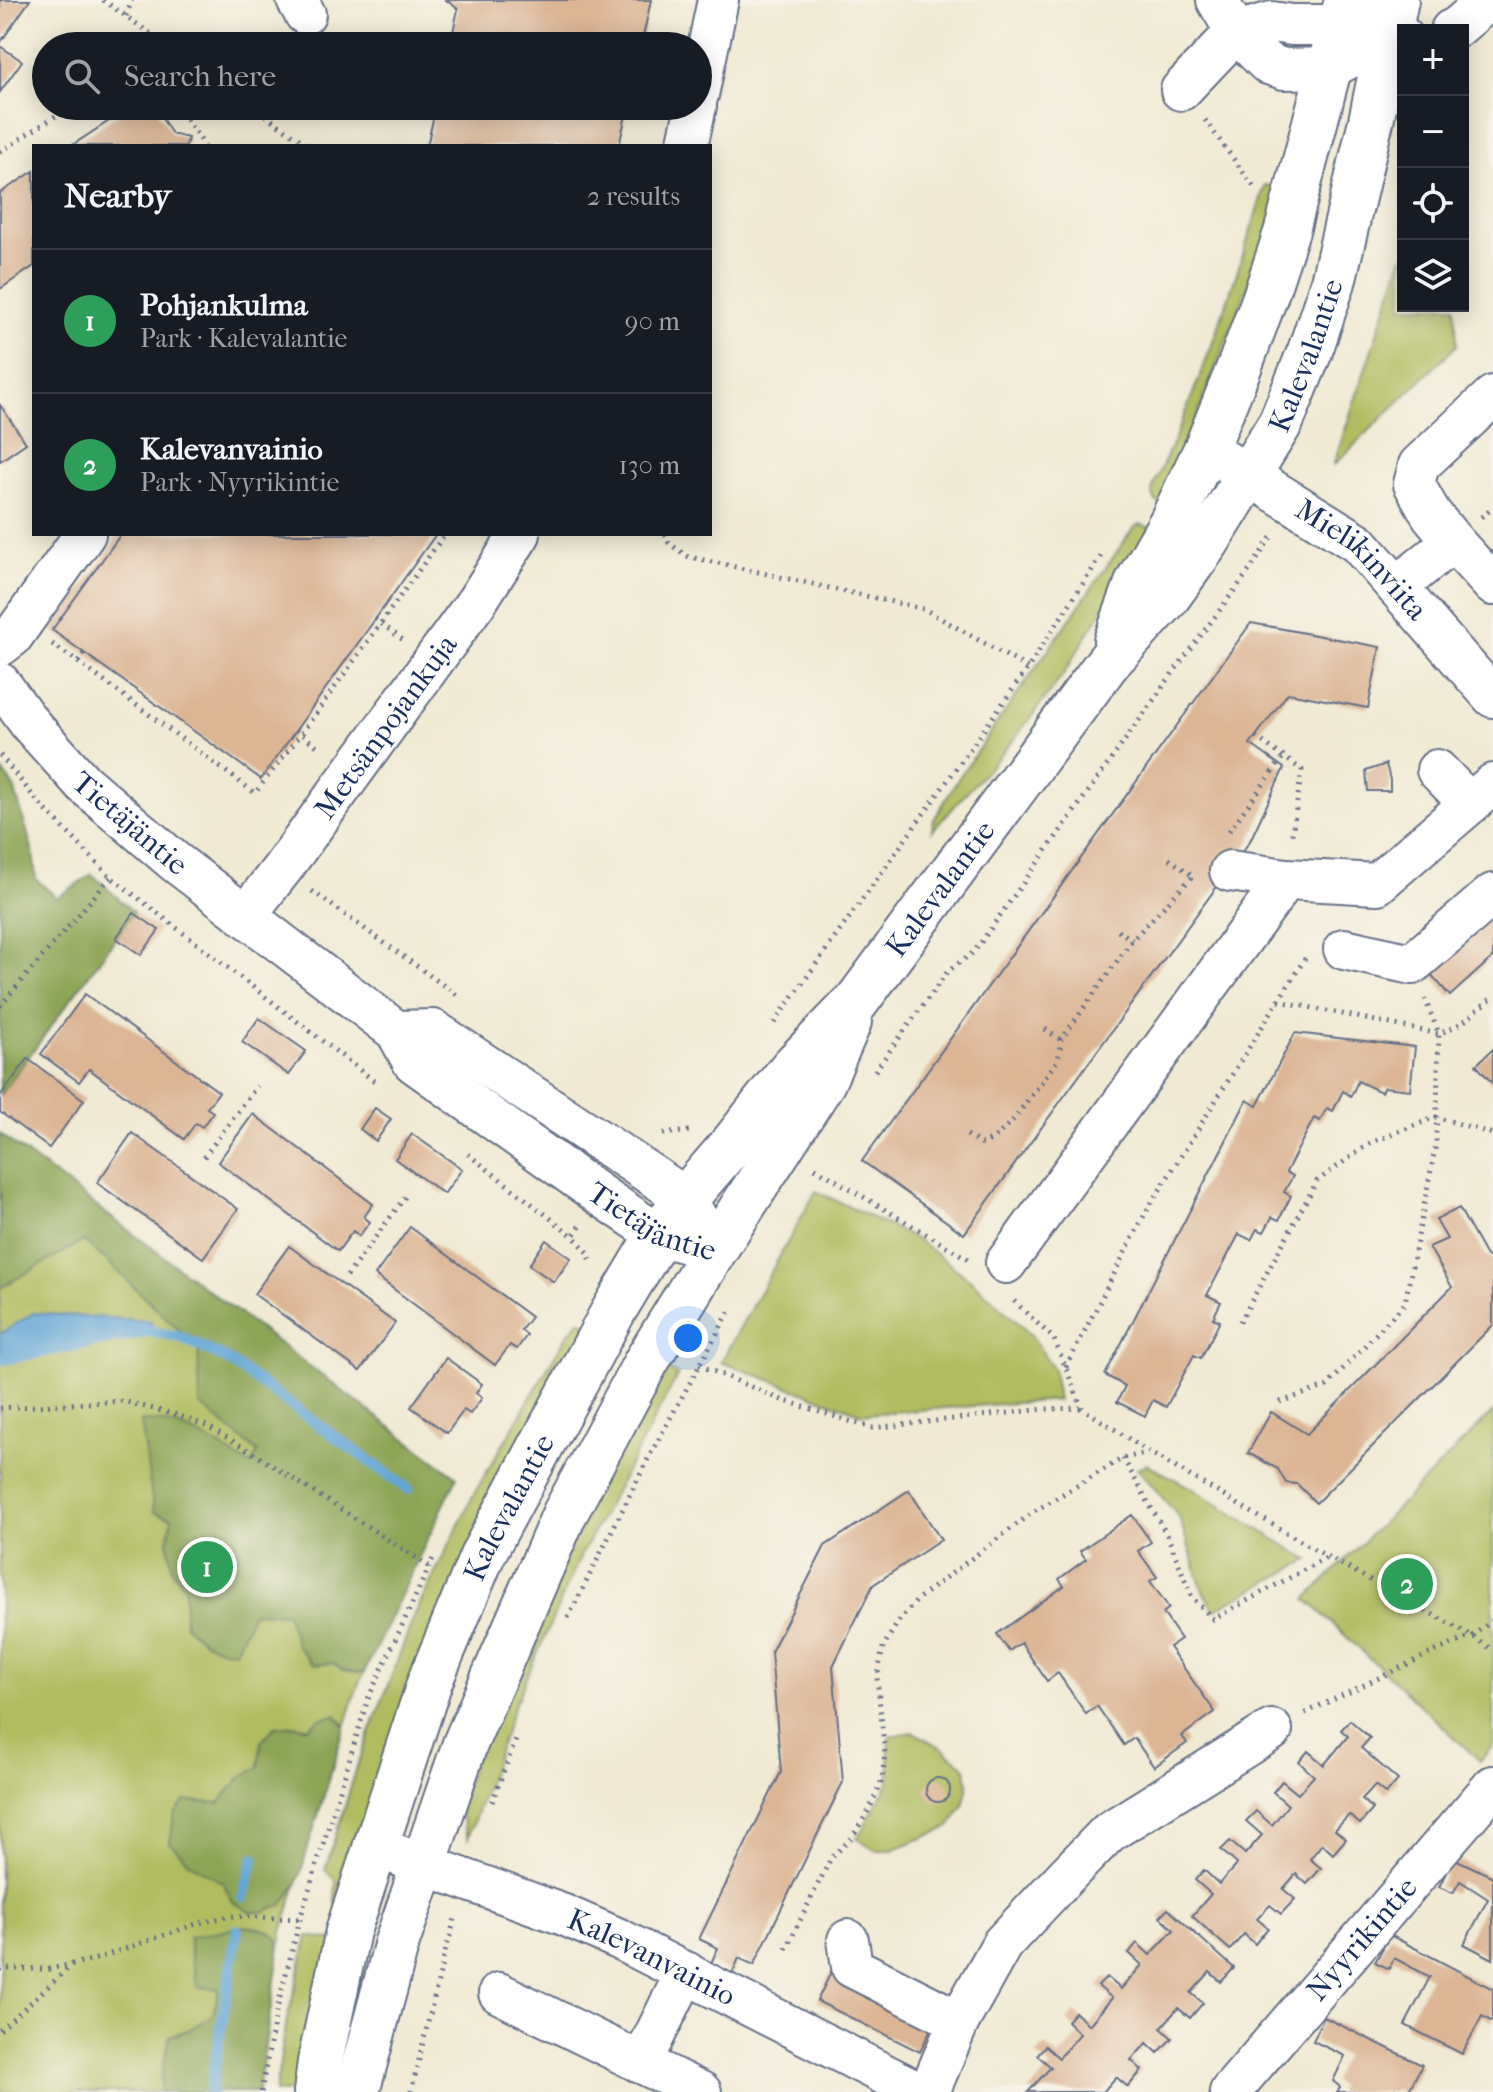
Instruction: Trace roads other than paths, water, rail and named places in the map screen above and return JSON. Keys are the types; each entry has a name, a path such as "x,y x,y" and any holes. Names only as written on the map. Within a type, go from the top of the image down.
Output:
{"main road":[{"name":"Kalevalantie","path":"1108,662 1138,581 1172,521 1206,449 1270,284 1343,13"},
{"name":"Kalevalantie","path":"316,2092 348,1931 430,1681 483,1554 613,1312 659,1235 792,1068 857,1001 1108,662 1167,598 1207,542 1281,422 1328,296 1347,226 1393,19"},
{"name":"Kalevalantie","path":"357,2092 397,1942 465,1744 564,1515 646,1362 823,1082 857,1001"}],"street":[{"path":"711,32 718,0"},
{"path":"1227,16 1292,25 1343,13 1393,19"},
{"path":"1227,16 1268,64 1284,69 1330,68 1393,19"},
{"path":"1181,90 1227,16"},
{"path":"687,144 693,120"},
{"path":"1493,396 1419,465 1414,484 1431,514 1493,585"},
{"name":"Mielikinviita","path":"1206,449 1358,543 1493,697"},
{"path":"0,646 12,637 84,536"},
{"name":"Metsänpojankuja","path":"245,916 477,601 519,536"},
{"path":"1397,587 1453,541"},
{"name":"Tietäjäntie","path":"0,683 30,724 83,783 174,861 396,1031 413,1062 659,1235 714,1251"},
{"path":"1211,863 1286,879 1377,884 1482,794 1437,770"},
{"path":"997,1274 1286,879"},
{"path":"1327,949 1412,964 1493,894"},
{"name":"Tietäjäntie","path":"396,1031 433,1030 686,1198 714,1251"},
{"path":"929,2092 959,2021 1002,1944 1109,1832 1272,1730"},
{"name":"Nyyrikintie","path":"1230,2092 1493,1786"},
{"name":"Kalevanvainio","path":"375,1847 564,1915 619,1939 919,2092"},
{"path":"848,1940 852,1967 959,2021"},
{"path":"641,2063 686,1972"},
{"path":"499,1993 701,2092"}],"water":[{"path":"33,1313 151,1321 151,1331 0,1360 0,1334"}],"waterway":[{"path":"0,1360 151,1331 183,1338 226,1359 408,1489"},
{"path":"243,1897 254,1858"},
{"path":"210,2092 237,1930"}],"place":[{"name":"Pohjankulma","path":"207,1567"},
{"name":"Kalevanvainio","path":"1407,1584"}]}
